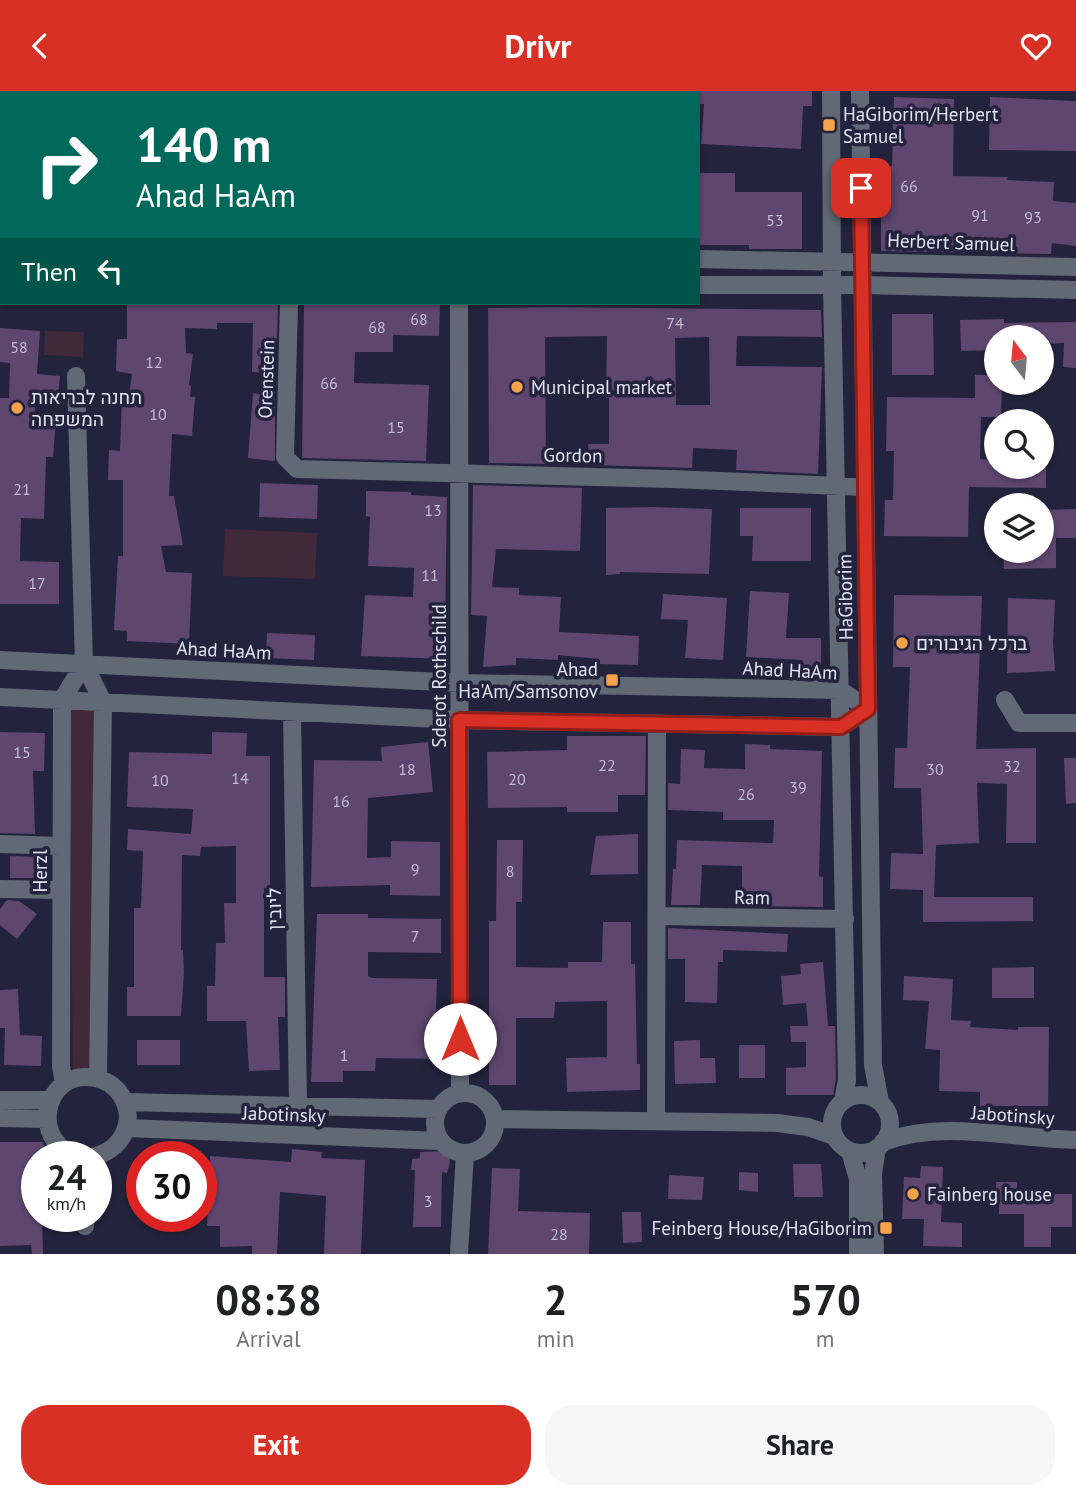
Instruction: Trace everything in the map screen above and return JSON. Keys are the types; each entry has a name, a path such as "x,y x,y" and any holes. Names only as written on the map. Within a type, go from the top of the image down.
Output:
{"street":[{"name":"HaGiborim","path":"831,91 832,285 847,1080 840,1104"},
{"name":"HaGiborim","path":"860,91 873,1065 882,1105"},
{"name":"Herbert Samuel","path":"700,259 1076,267"},
{"path":"700,285 862,285 1076,290"},
{"name":"Orenstein","path":"285,457 289,305"},
{"name":"Sderot Rothschild","path":"459,305 460,1092"},
{"path":"76,376 84,664 103,702 99,1078"},
{"name":"Gordon","path":"285,457 297,469 671,478 864,487"},
{"name":"Ahad HaAm","path":"0,660 461,683 840,690 868,709"},
{"path":"62,700 84,664"},
{"path":"0,697 459,720 841,727 868,709"},
{"name":"Herzl","path":"62,700 61,1066 64,1084"},
{"path":"1005,700 1019,723 1076,723"},
{"name":"ליובין","path":"292,713 298,1105"},
{"path":"656,1121 657,724"},
{"path":"0,844 61,846"},
{"path":"0,889 61,890"},
{"name":"Ram","path":"658,916 845,919"},
{"path":"54,1141 47,1119 51,1100 64,1084 86,1076 110,1083 119,1091 125,1102 127,1128 112,1150"},
{"path":"460,1092 474,1093 483,1098 492,1108 495,1119 494,1133 485,1146 465,1153 448,1148 440,1141 435,1129 438,1109 450,1096 460,1092"},
{"path":"495,1119 777,1123 811,1120 830,1113 840,1104 859,1095 876,1099 890,1118 890,1128 880,1145 873,1174 875,1254"},
{"path":"0,1100 51,1100"},
{"name":"Jabotinsky","path":"125,1102 438,1109"},
{"path":"840,1104 832,1117 834,1136 840,1145 859,1153 880,1145"},
{"name":"Jabotinsky","path":"882,1105 907,1120 947,1131"},
{"path":"0,1118 47,1119"},
{"path":"777,1123 808,1127 834,1136"},
{"name":"Jabotinsky","path":"127,1128 440,1141"},
{"name":"Jabotinsky","path":"880,1145 914,1132 947,1131 1076,1140"},
{"path":"850,1151 858,1179 858,1254"},
{"path":"459,1254 465,1153"}],"shaded area":[{"path":"45,331 84,332 83,357 44,355"},
{"path":"225,529 317,533 315,579 223,576"},
{"path":"69,706 96,707 89,1070 73,1078"}],"building":[{"path":"700,91 812,91 812,106 803,106 801,149 701,144 704,104 700,104"},
{"path":"894,97 954,99 953,176 1008,177 1007,180 1054,182 1053,201 1076,203 1076,246 1052,243 1051,254 881,251 881,205 876,205 876,166 892,166"},
{"path":"990,97 1076,101 1076,151 989,150"},
{"path":"700,173 735,173 735,192 802,192 802,249 749,249 749,245 700,245"},
{"path":"127,305 278,305 276,373 252,372 253,323 217,323 217,329 185,328 186,353 193,354 189,385 190,397 195,397 192,436 172,434 169,496 174,496 183,545 161,546 166,572 192,573 189,644 127,641 127,631 114,630 118,556 123,556 123,480 108,480 109,450 120,451 122,395 129,395 132,374 116,371 117,339 127,339"},
{"path":"304,305 440,305 439,336 393,335 393,352 355,352 354,383 429,385 426,461 302,458"},
{"path":"488,308 821,310 822,337 737,336 736,366 822,367 818,474 736,470 737,450 693,448 692,468 589,465 588,444 609,444 609,398 606,398 607,336 545,337 546,464 489,463","holes":["709,337 710,405 676,405 675,338"]},
{"path":"892,314 933,314 934,375 892,375"},
{"path":"1004,319 1004,323 1076,322 1076,368 1063,367 1064,343 1054,343 1054,325 984,325 984,350 961,351 960,320"},
{"path":"0,328 40,331 37,374 60,376 58,395 35,392 35,418 56,419 53,457 46,457 44,519 21,518 20,561 59,562 59,604 0,604 0,398 9,398 10,363 0,362"},
{"path":"975,375 984,375 984,395 1002,395 1001,409 984,409 984,417 981,417 980,459 984,459 984,479 1046,479 1046,488 969,487 968,537 884,536 885,500 893,500 894,451 886,451 887,397 975,398"},
{"path":"253,393 275,396 275,461 248,458"},
{"path":"260,483 318,485 317,519 259,517"},
{"path":"473,485 582,488 580,551 496,549 492,587 519,588 519,595 561,597 559,632 639,636 638,665 598,664 599,659 558,655 558,660 516,658 516,665 483,667 487,616 471,615"},
{"path":"366,491 411,492 411,495 447,497 445,631 448,631 448,659 361,656 365,595 413,597 414,568 368,566 370,517 366,516"},
{"path":"606,508 712,509 709,574 620,572 606,575"},
{"path":"740,508 811,508 811,561 752,561 753,536 740,536"},
{"path":"1076,509 1076,538 1056,538 1056,568 1004,569 1004,563 1054,563 1054,510"},
{"path":"750,591 789,593 786,638 821,638 821,677 801,677 802,660 746,657"},
{"path":"663,594 727,598 723,660 685,658 688,620 661,619"},
{"path":"894,595 982,596 976,749 1036,748 1036,843 1006,843 1007,784 977,783 979,843 936,845 934,897 1033,897 1033,921 923,922 923,890 890,889 891,853 923,854 921,788 894,788 895,748 907,748 910,667 893,667"},
{"path":"1008,598 1055,600 1055,671 1007,673"},
{"path":"267,633 315,635 314,660 266,658"},
{"path":"0,732 45,733 44,771 33,771 35,834 0,833"},
{"path":"212,732 247,733 246,756 270,756 270,888 264,888 264,977 285,977 285,1017 278,1017 280,1070 249,1071 246,1021 207,1021 207,986 215,986 216,943 225,943 224,903 236,903 236,846 201,847 200,856 182,855 181,950 184,972 181,1016 127,1016 127,987 134,987 134,908 141,908 143,851 127,850 128,829 191,834 193,809 127,807 129,752 212,754"},
{"path":"567,736 646,736 645,795 618,795 618,812 567,812 567,807 488,808 487,752 567,750"},
{"path":"428,742 433,792 368,798 367,858 391,857 391,841 440,842 440,896 390,895 390,885 311,887 314,760 382,761 381,747"},
{"path":"745,744 770,745 770,749 822,751 819,876 823,877 823,907 742,906 742,866 702,865 700,905 671,905 677,840 773,843 774,820 723,820 723,812 668,810 668,783 680,784 681,749 705,750 704,768 745,769"},
{"path":"1064,758 1076,758 1076,803 1066,804"},
{"path":"638,834 638,874 590,875 596,836"},
{"path":"497,840 523,840 522,902 516,902 516,967 568,968 568,962 602,962 603,922 631,922 631,964 635,964 640,1090 567,1092 566,1058 607,1057 607,1001 555,1002 554,1018 516,1018 516,1085 489,1085 489,921 496,921"},
{"path":"10,856 41,857 40,878 10,878"},
{"path":"7,900 19,901 37,914 17,939 0,925 0,909"},
{"path":"317,914 441,919 441,953 368,952 368,976 372,978 437,979 435,1035 439,1035 439,1059 376,1058 375,1071 343,1071 343,1082 311,1082"},
{"path":"668,928 788,934 787,952 723,950 723,962 718,962 717,1003 685,1002 685,959 668,959"},
{"path":"823,962 828,1026 835,1026 836,1079 833,1095 786,1095 786,1068 806,1067 806,1042 791,1042 790,1026 808,1026 806,1003 783,1005 781,976 801,974 800,964"},
{"path":"1034,967 1034,998 992,998 992,968"},
{"path":"904,976 953,979 951,1020 971,1021 970,1027 1018,1030 1018,1027 1049,1027 1048,1106 980,1106 980,1092 939,1091 940,1050 925,1049 929,1001 903,1000"},
{"path":"18,989 20,1035 42,1036 41,1066 4,1065 5,1028 0,1028 0,990"},
{"path":"137,1040 180,1040 180,1065 137,1065"},
{"path":"700,1040 700,1058 715,1058 716,1083 675,1084 674,1041"},
{"path":"739,1045 765,1045 765,1078 739,1078"},
{"path":"0,1142 21,1142 21,1232 42,1232 43,1254 32,1254 31,1245 0,1246"},
{"path":"292,1149 322,1152 321,1158 365,1160 361,1254 324,1254 326,1196 280,1192 277,1254 252,1254 252,1246 220,1247 220,1226 217,1226 217,1157 291,1162"},
{"path":"420,1152 448,1152 450,1163 447,1173 442,1172 441,1227 413,1227 415,1170 411,1170 412,1159 420,1158"},
{"path":"793,1164 821,1164 823,1197 794,1197"},
{"path":"921,1166 943,1167 941,1222 962,1223 962,1247 923,1246 924,1219 902,1219 904,1177 920,1178"},
{"path":"492,1168 520,1169 518,1211 590,1213 589,1254 488,1254"},
{"path":"739,1172 758,1173 758,1192 739,1190"},
{"path":"669,1175 704,1177 702,1200 668,1199"},
{"path":"996,1182 1017,1182 1017,1201 1045,1201 1045,1194 1072,1194 1072,1227 1051,1227 1051,1247 1024,1247 1024,1214 999,1214 999,1203 979,1203 979,1191 996,1191"},
{"path":"622,1212 641,1212 642,1242 623,1243"}],"place":[{"name":"HaGiborim/Herbert Samuel","path":"829,125"},
{"name":"Municipal market","path":"517,387"},
{"name":"תחנה לבריאות המשפחה","path":"17,408"},
{"name":"ברכל הגיבורים","path":"902,643"},
{"name":"Ahad Ha'Am/Samsonov","path":"612,680"},
{"name":"Fainberg house","path":"913,1194"},
{"name":"Feinberg House/HaGiborim","path":"886,1228"}],"route":[{"path":"460,1039 459,720 841,727 868,709 861,188"}]}
